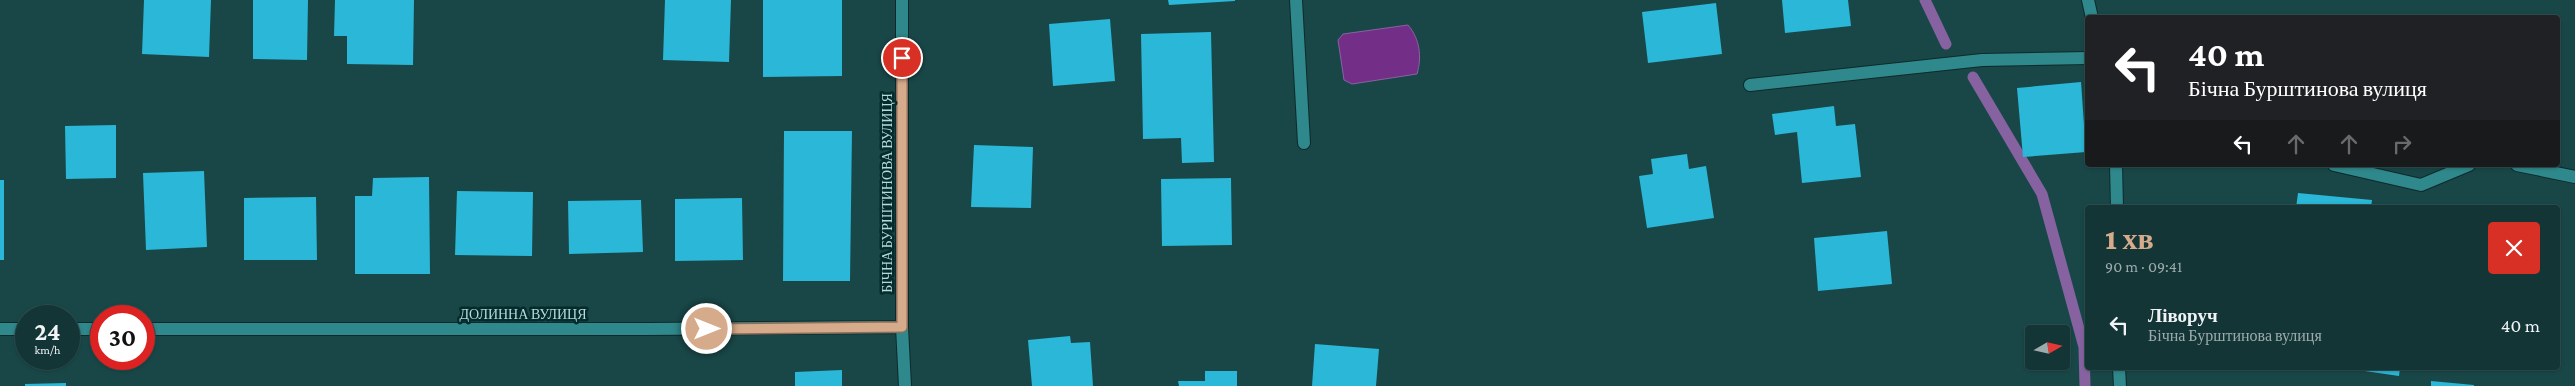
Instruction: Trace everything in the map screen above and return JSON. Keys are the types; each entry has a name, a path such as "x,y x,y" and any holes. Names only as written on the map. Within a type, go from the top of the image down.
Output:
{"street":[{"name":"БІЧНА БУРШТИНОВА ВУЛИЦЯ","path":"902,0 902,327 905,386"},
{"path":"1296,0 1304,143"},
{"path":"2088,0 2091,15"},
{"path":"1750,85 1982,60 2085,58"},
{"path":"2116,167 2117,205"},
{"path":"2343,167 2421,185 2464,167"},
{"path":"2527,167 2575,177"},
{"name":"ДОЛИННА ВУЛИЦЯ","path":"155,329 902,327"},
{"path":"0,329 15,329"},
{"path":"2119,370 2120,386"}],"shaded area":[{"path":"1408,25 1415,36 1419,48 1420,55 1417,74 1352,84 1344,80 1338,40 1343,34"}],"building":[{"path":"144,0 211,0 209,57 142,54"},
{"path":"253,0 308,0 307,60 253,59"},
{"path":"335,0 414,0 413,65 347,64 347,36 334,36"},
{"path":"665,0 731,0 729,62 663,60"},
{"path":"763,0 842,0 842,76 763,77"},
{"path":"1168,0 1235,0 1235,1 1169,5"},
{"path":"1782,0 1848,0 1851,26 1785,33"},
{"path":"1716,3 1722,54 1648,63 1642,12"},
{"path":"1110,19 1115,81 1053,86 1049,24"},
{"path":"1211,32 1214,162 1182,163 1181,138 1143,139 1141,34"},
{"path":"2081,82 2085,152 2023,157 2017,88"},
{"path":"1834,106 1836,126 1855,124 1861,177 1802,183 1797,132 1775,135 1772,114"},
{"path":"116,125 116,178 66,179 65,126"},
{"path":"784,131 852,131 850,281 783,281"},
{"path":"974,145 1033,147 1031,208 971,207"},
{"path":"1687,154 1689,169 1706,166 1714,218 1647,228 1639,176 1653,174 1651,159"},
{"path":"204,171 207,247 146,250 143,173"},
{"path":"429,177 430,274 355,274 355,196 372,196 373,178"},
{"path":"1231,178 1232,245 1162,246 1161,179"},
{"path":"0,180 4,180 4,260 0,260"},
{"path":"457,191 533,192 532,256 455,255"},
{"path":"2298,193 2372,200 2371,205 2296,205"},
{"path":"316,197 317,260 244,260 244,198"},
{"path":"742,198 743,260 675,261 675,199"},
{"path":"641,200 643,252 569,254 568,201"},
{"path":"1887,231 1892,284 1818,291 1814,238"},
{"path":"1070,336 1071,343 1090,342 1093,386 1032,386 1028,340"},
{"path":"1315,344 1379,349 1376,386 1312,386"},
{"path":"842,370 842,386 795,386 795,372"},
{"path":"2358,370 2400,370 2399,376"},
{"path":"1205,371 1237,371 1237,386 1179,386 1178,381 1205,381"},
{"path":"2431,381 2474,385 2474,386 2431,386"},
{"path":"66,383 66,386 25,386 25,384"}],"waterway":[{"path":"1925,0 1946,44"},
{"path":"1973,77 2042,194 2084,347 2085,386"}],"route":[{"path":"707,329 902,327 902,58"}]}
